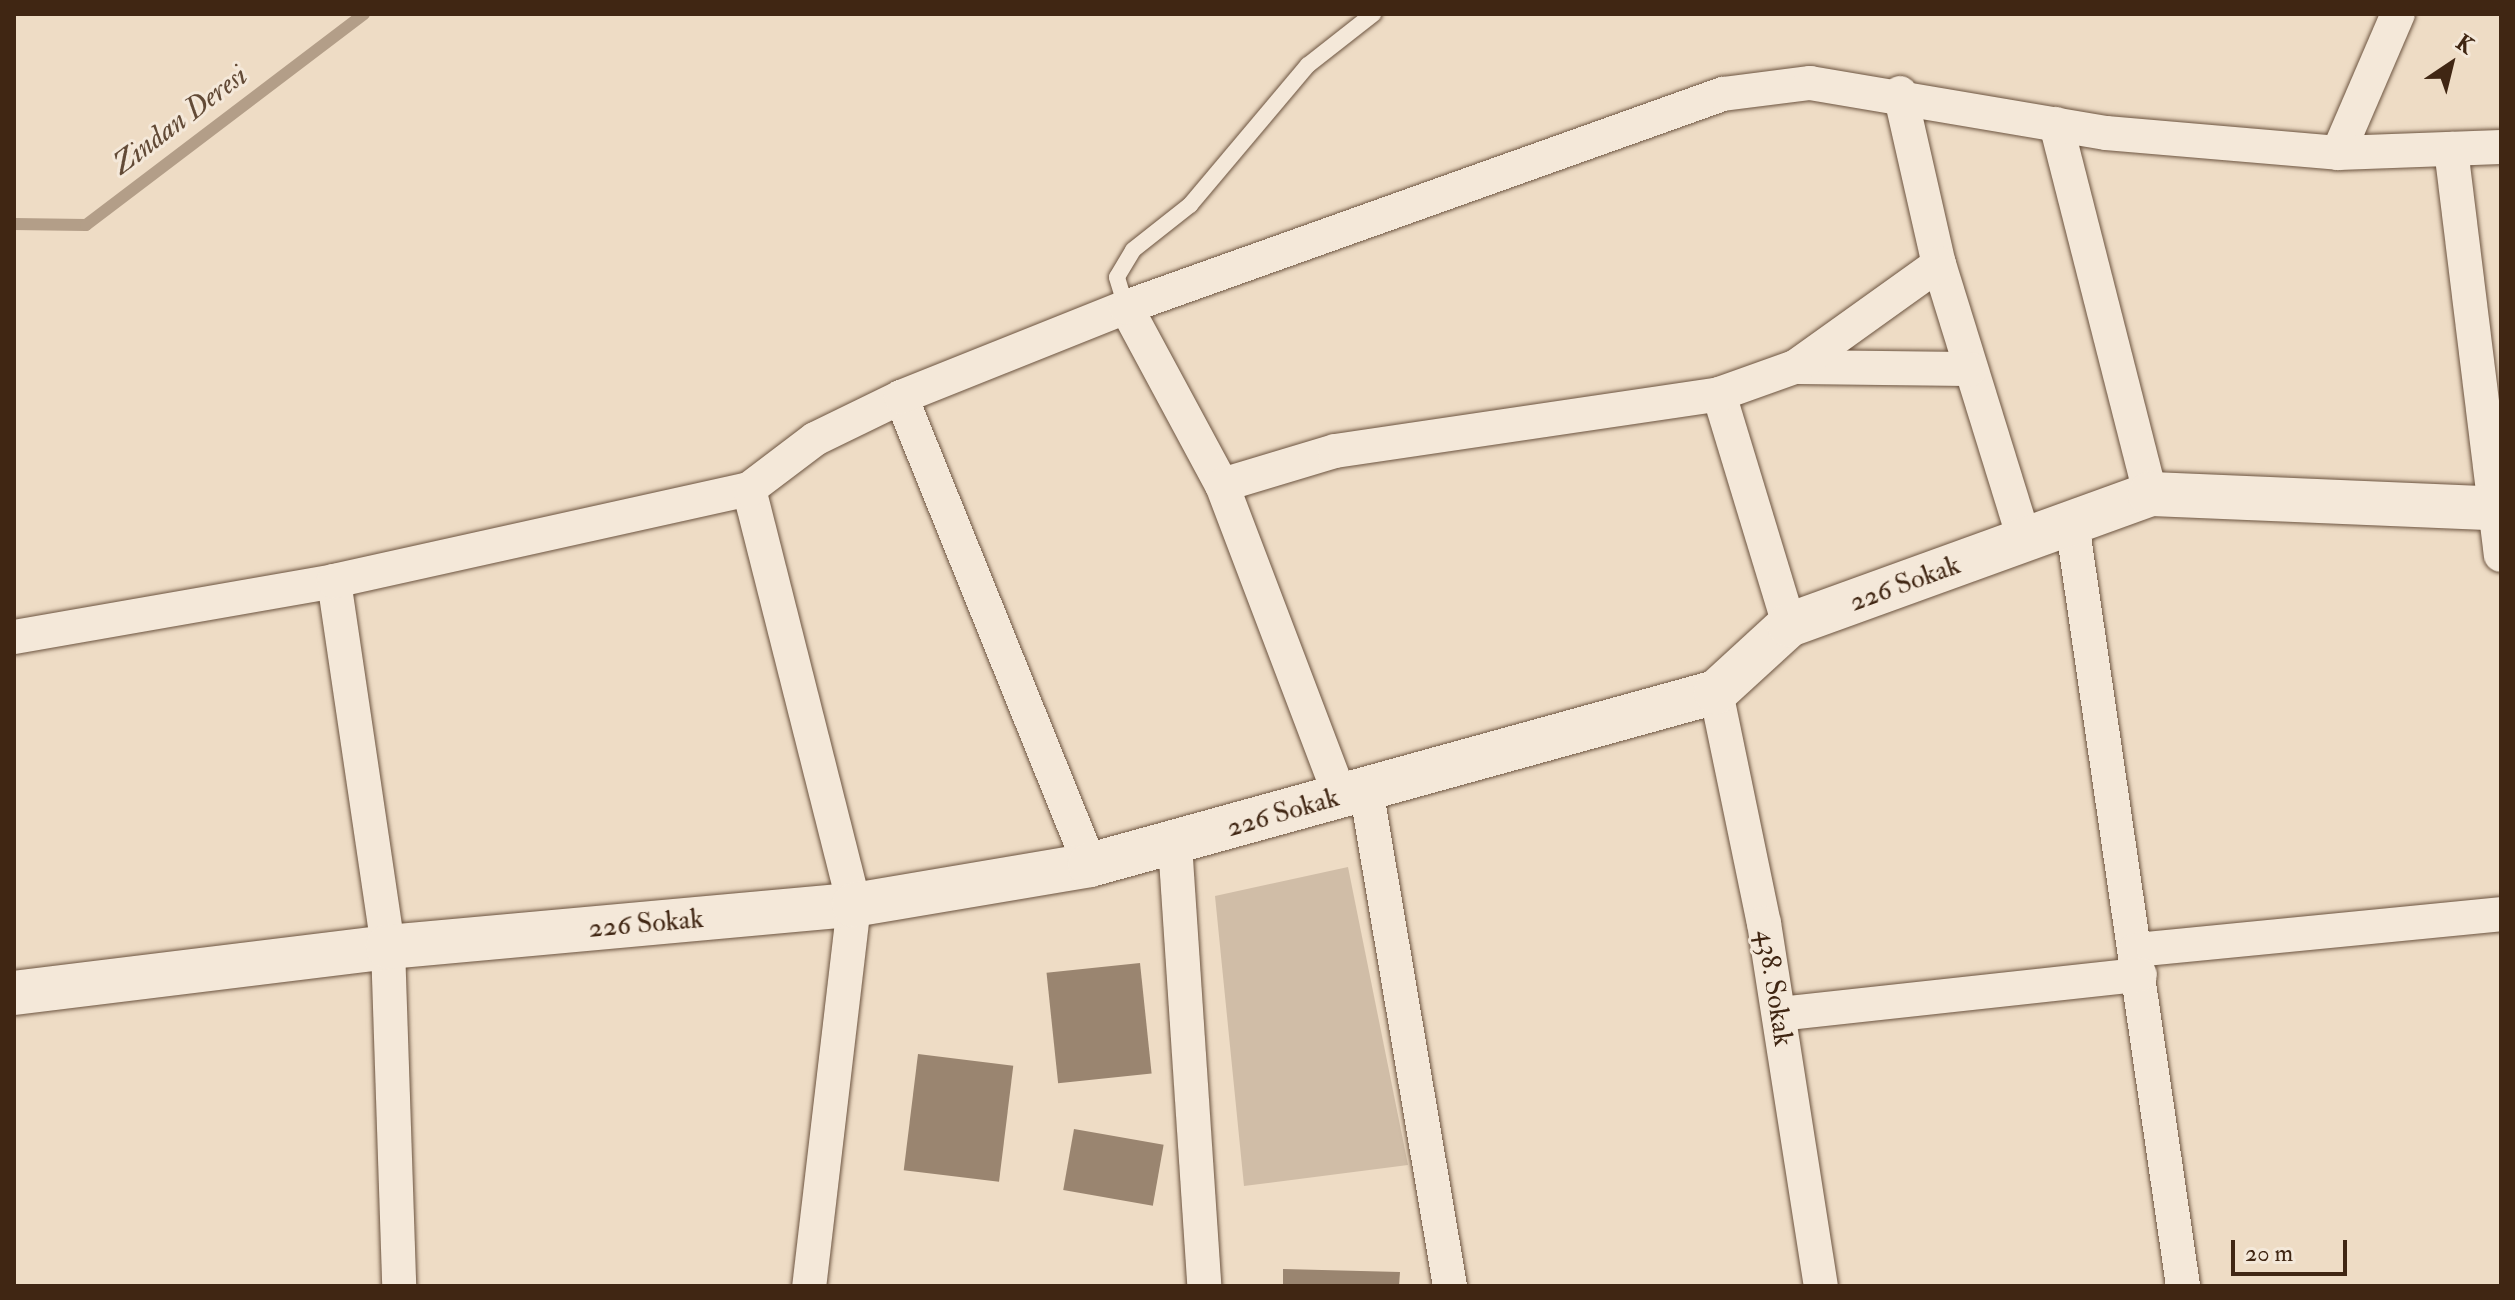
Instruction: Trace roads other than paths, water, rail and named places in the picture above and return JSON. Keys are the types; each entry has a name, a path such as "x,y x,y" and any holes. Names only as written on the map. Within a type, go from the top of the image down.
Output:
{"street":[{"path":"2338,153 2398,14"},
{"path":"14,637 334,581 749,489 815,439 901,397 1126,307 1723,94 1810,83 1900,93 2056,124 2338,153 2501,147"},
{"path":"1900,93 1939,264 2025,541"},
{"path":"2056,124 2150,494"},
{"path":"2451,149 2498,508 2501,555"},
{"path":"1222,485 1335,451 1719,394 1795,367 1939,264"},
{"path":"1126,307 1222,485 1353,792 1450,1286"},
{"path":"1795,367 1970,369"},
{"path":"1719,394 1789,625"},
{"path":"901,397 1090,865"},
{"path":"749,489 854,905 809,1286"},
{"name":"226 Sokak","path":"14,993 388,947 854,905 1090,865 1175,844 1716,692 1789,625 2150,494 2498,508"},
{"path":"2072,523 2183,1286"},
{"path":"334,581 388,947 405,1285"},
{"name":"438. Sokak","path":"1716,692 1779,1014 1821,1286"},
{"path":"1175,844 1204,1286"},
{"path":"1779,1014 2501,914"}],"lane":[{"path":"1126,307 1117,277 1133,250 1190,205 1308,65 1373,14"}],"waterway":[{"name":"Zindan Deresi","path":"14,224 86,225 364,14"}]}
